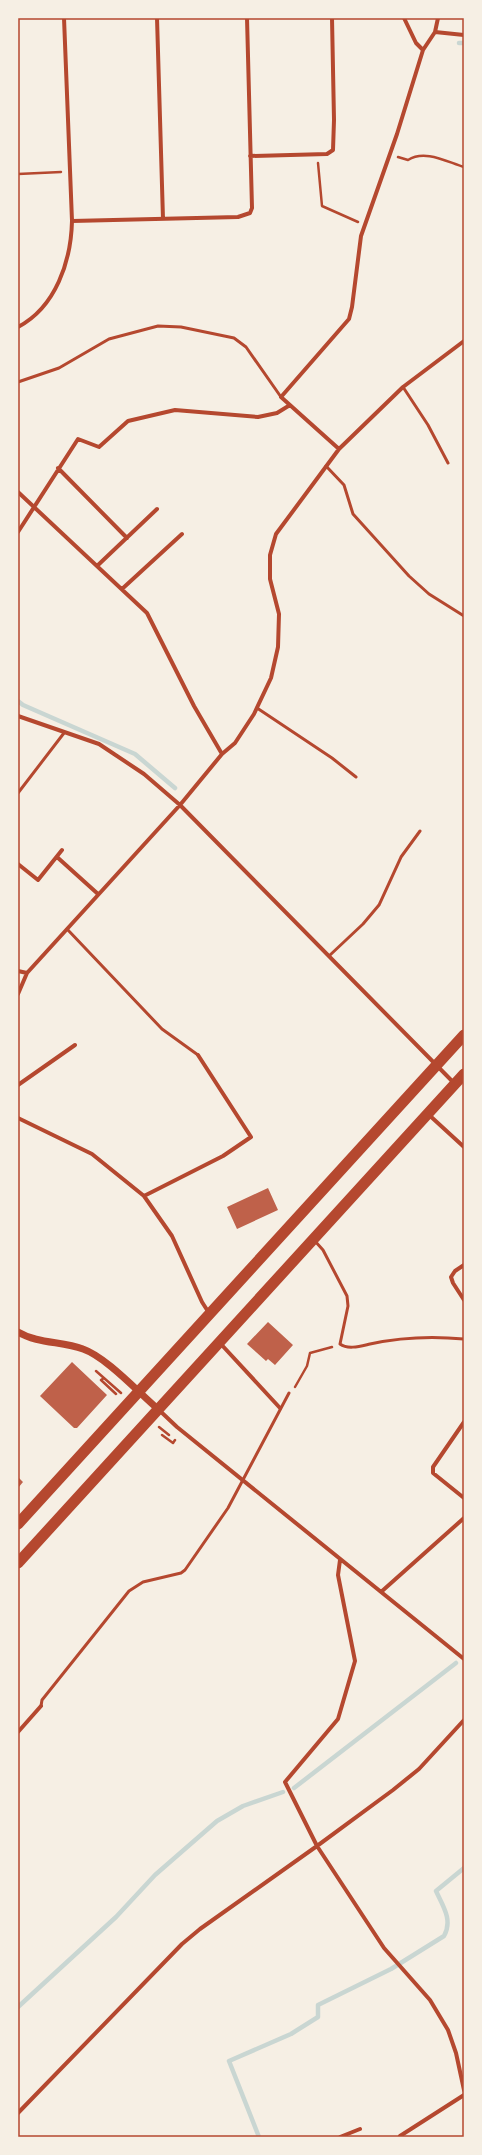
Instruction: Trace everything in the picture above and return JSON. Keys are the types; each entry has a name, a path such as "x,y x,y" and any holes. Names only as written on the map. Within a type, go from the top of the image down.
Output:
{"highway":[{"path":"18,1524 464,1035"},
{"path":"18,1563 464,1074"}],"street":[{"path":"18,327 36,314 56,287 68,259 72,221 64,18"},
{"path":"157,18 163,219"},
{"path":"72,221 238,217 250,213 252,208 247,18"},
{"path":"250,156 327,154 333,150 332,18"},
{"path":"404,18 416,43 423,50"},
{"path":"339,449 281,397 348,319 352,307 357,256 366,225 423,50 435,32 438,18"},
{"path":"435,32 464,35"},
{"path":"18,994 27,973 180,804 222,754 235,743 257,708 271,678 278,647 279,614 270,580 270,555 276,534 339,449 403,387 464,341"},
{"path":"18,532 35,508 58,468 78,439 99,447 128,421 175,410 258,417 277,412 290,406"},
{"path":"58,468 127,538"},
{"path":"18,492 147,613 194,706 222,754"},
{"path":"97,566 158,509"},
{"path":"122,589 182,534"},
{"path":"18,716 99,744 144,774 180,804 455,1084"},
{"path":"18,864 38,880 62,850"},
{"path":"57,857 98,894"},
{"path":"18,971 27,973"},
{"path":"18,1085 75,1046"},
{"path":"144,1196 223,1156 251,1137 198,1055"},
{"path":"428,1113 464,1147"},
{"path":"18,1118 92,1154 144,1196 172,1236 202,1302 210,1314"},
{"path":"464,1265 454,1271 451,1277 453,1283 464,1300"},
{"path":"18,1332 33,1339 76,1346 92,1352 177,1427 464,1659"},
{"path":"219,1342 280,1408"},
{"path":"464,1424 433,1467 433,1473 464,1498"},
{"path":"381,1592 464,1518"},
{"path":"340,1560 338,1575 355,1661 338,1719 285,1782 317,1846 384,1948 430,2000 448,2030 456,2052 464,2090"},
{"path":"18,1732 41,1706"},
{"path":"18,2113 182,1944 200,1929 317,1846 419,1769 464,1720"},
{"path":"400,2136 464,2096"},
{"path":"340,2137 360,2129"}],"lane":[{"path":"18,382 59,368 109,339 128,333 167,325 234,338 246,347 281,397"},
{"path":"403,387 428,425 448,463"},
{"path":"326,466 344,485 353,514 408,576 429,594 464,616"},
{"path":"257,708 332,758 356,777"},
{"path":"18,793 64,733"},
{"path":"329,956 363,924 379,906 401,857 420,831"},
{"path":"67,929 128,996 162,1029 198,1055"},
{"path":"314,1239 323,1250 348,1296 348,1306 340,1344 344,1347 358,1347 408,1338 464,1339"},
{"path":"41,1706 42,1700 129,1590 143,1582 181,1573 185,1570 228,1508 244,1481 280,1408 289,1394"}],"path":[{"path":"390,154 408,160 413,157 424,155 464,168"},
{"path":"318,166 322,206 366,225"},
{"path":"18,174 70,172"},
{"path":"289,1394 307,1366 310,1353 340,1344"},
{"path":"95,1370 114,1387"},
{"path":"104,1378 101,1380 116,1394"},
{"path":"162,1435 172,1443 175,1440"}],"building":[{"path":"268,1188 278,1210 237,1229 227,1207"},
{"path":"268,1322 293,1345 275,1365 268,1359 266,1361 247,1344"},
{"path":"72,1362 107,1395 77,1428 74,1428 40,1396"},
{"path":"18,1477 23,1482 18,1488"}],"waterway":[{"path":"459,43 464,43"},
{"path":"18,701 23,705 135,754 175,788"},
{"path":"294,1788 456,1663"},
{"path":"18,2007 116,1917 155,1875 217,1821 243,1806 283,1792"},
{"path":"259,2137 229,2061 291,2034 318,2017 318,2005 391,1969 444,1936 448,1924 446,1913 436,1891 464,1868"}]}
